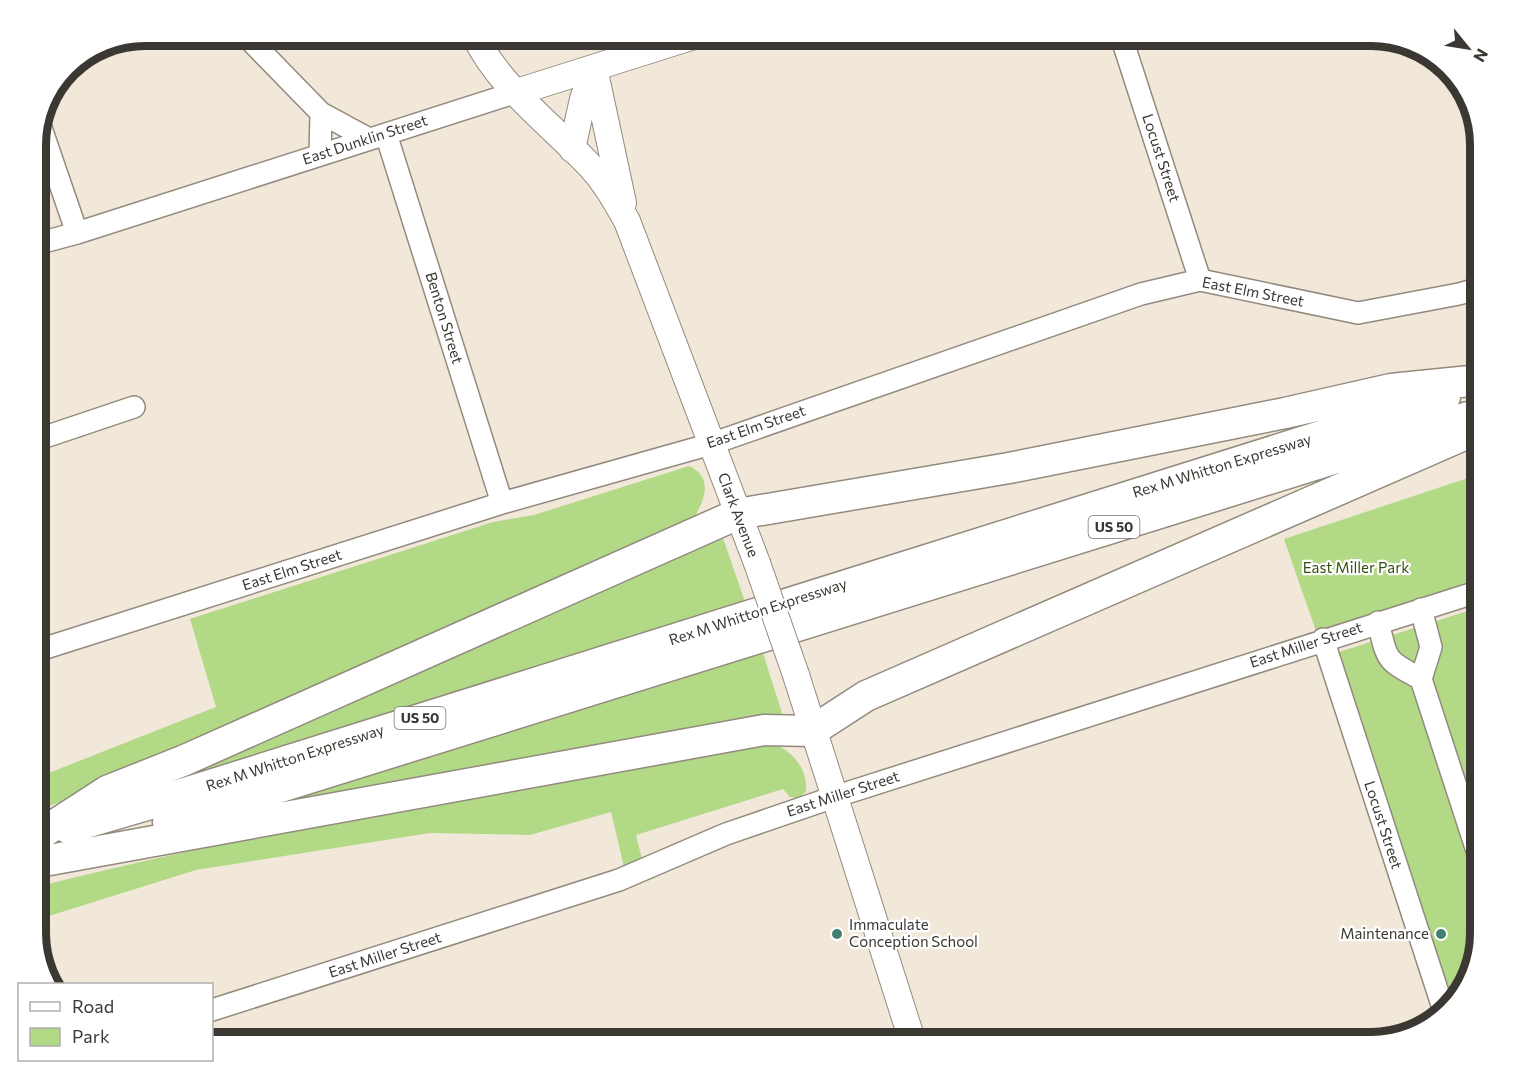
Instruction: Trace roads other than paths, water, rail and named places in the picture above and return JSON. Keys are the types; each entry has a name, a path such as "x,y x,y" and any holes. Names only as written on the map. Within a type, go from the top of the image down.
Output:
{"highway":[{"path":"47,842 107,791 185,760 738,514 1009,468 1391,389 1470,381"},
{"name":"Rex M Whitton Expressway","path":"47,846 150,804 1470,389"},
{"name":"Rex M Whitton Expressway","path":"47,847 1470,416"},
{"path":"47,849 764,730 813,731 866,696 1470,432"}],"main road":[{"name":"Clark Avenue","path":"480,46 483,53 517,92 591,168 610,191 627,221 757,563 909,1032"},
{"name":"East Dunklin Street","path":"517,92 663,46"},
{"path":"572,149 583,99 594,68"},
{"path":"594,68 627,221"}],"street":[{"path":"256,46 321,113 377,136"},
{"name":"Locust Street","path":"1124,46 1200,280"},
{"name":"East Dunklin Street","path":"47,241 517,92"},
{"path":"320,155 321,113"},
{"name":"Benton Street","path":"377,136 502,503"},
{"path":"47,145 77,233"},
{"name":"East Elm Street","path":"47,648 502,503 711,444 1141,294 1200,280 1359,313 1470,291"},
{"path":"47,436 134,407"},
{"name":"East Miller Street","path":"213,1010 619,880 726,834 834,797 1323,639 1470,594"},
{"path":"1421,609 1431,647 1421,679 1470,829"},
{"path":"1378,622 1387,657 1395,665 1421,679"},
{"name":"Locust Street","path":"1323,639 1441,1002"}],"place":[{"name":"Immaculate Conception School","path":"837,934"},
{"name":"Maintenance","path":"1441,934"}],"park label":[{"name":"East Miller Park","path":"1356,568"}]}
